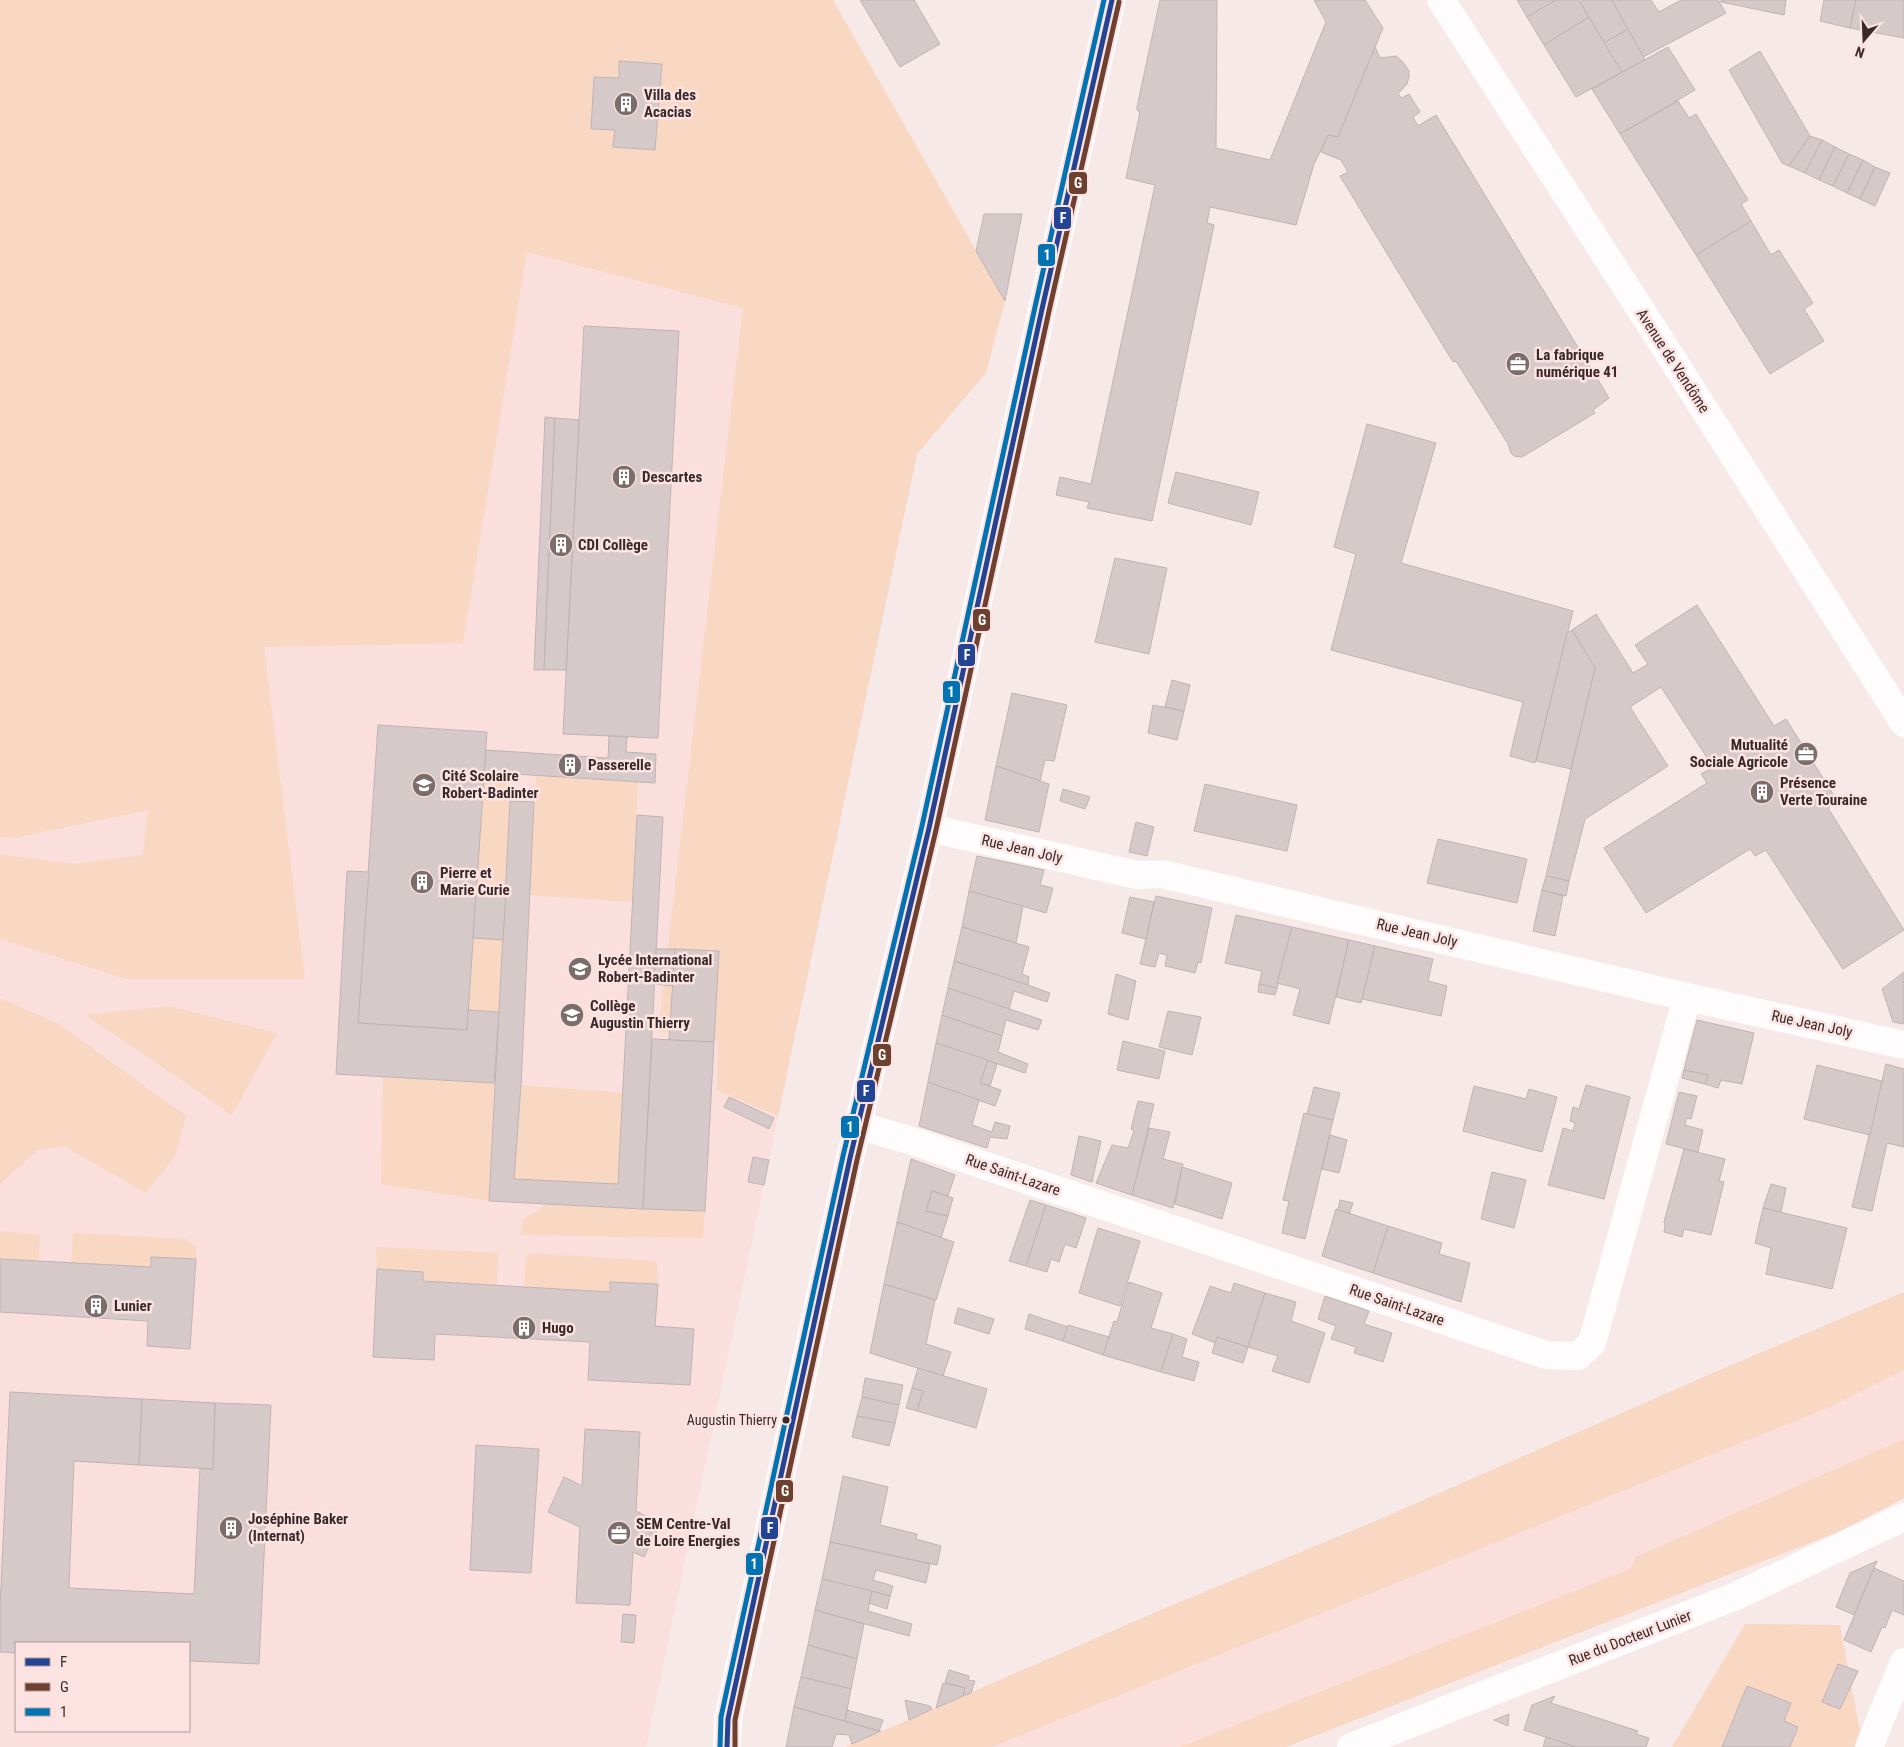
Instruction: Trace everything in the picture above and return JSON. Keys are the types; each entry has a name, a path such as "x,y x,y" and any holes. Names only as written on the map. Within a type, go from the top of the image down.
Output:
{"street":[{"path":"727,1747 728,1719 857,1125 930,828 1045,295 1112,0"},
{"name":"Avenue de Vendôme","path":"1441,0 1904,723"},
{"name":"Rue Jean Joly","path":"930,828 1137,875 1162,874 1687,997 1904,1044"},
{"name":"Rue Saint-Lazare","path":"857,1125 909,1140 1546,1355 1578,1356 1592,1342 1687,997"},
{"name":"Rue du Docteur Lunier","path":"1351,1747 1736,1596 1904,1517"},
{"path":"1869,1747 1904,1662"}],"shaded area":[{"name":"Cité Scolaire Robert-Badinter","path":"0,0 986,373 917,454 646,1747 0,1747"},
{"path":"0,0 833,0 1005,301 986,373 917,454 778,1116 717,1090 718,1041 658,1031 743,308 527,252 463,643 264,647 305,979 126,979 0,939 0,854 73,864 143,855 148,810 15,838 0,837"},
{"path":"484,772 510,773 506,893 476,891"},
{"path":"536,775 638,782 632,902 529,895"},
{"path":"473,938 503,940 499,1012 468,1010"},
{"path":"0,998 59,1024 186,1116 175,1156 146,1193 64,1146 38,1150 0,1184"},
{"path":"169,1006 277,1033 232,1115 86,1015"},
{"path":"383,1077 494,1083 489,1201 381,1184"},
{"path":"521,1085 623,1093 618,1184 514,1179"},
{"path":"547,1204 705,1211 703,1238 521,1235 523,1220"},
{"path":"0,1231 40,1235 39,1261 0,1259"},
{"path":"73,1233 185,1239 196,1247 196,1259 151,1258 151,1267 71,1263"},
{"path":"376,1247 498,1253 497,1285 423,1281 423,1272 377,1269"},
{"path":"527,1253 657,1261 658,1284 610,1282 610,1292 524,1287"},
{"path":"1904,1292 1904,1498 1838,1532 1286,1747 846,1747 1163,1609 1378,1520 1713,1373"},
{"path":"1904,1292 1904,1370 1832,1406 992,1747 846,1747 1163,1609 1378,1520 1713,1373"},
{"path":"1904,1439 1904,1498 1838,1532 1286,1747 1180,1747 1630,1569 1636,1557"},
{"path":"1745,1624 1840,1625 1861,1737 1857,1747 1672,1747"}],"building":[{"path":"860,0 914,0 940,44 900,67"},
{"path":"1160,0 1217,0 1216,148 1270,160 1326,22 1314,0 1365,0 1383,28 1338,137 1328,135 1314,164 1296,225 1210,207 1207,223 1214,225 1152,521 1087,508 1089,502 1056,495 1060,477 1091,484 1155,185 1126,178 1140,112 1137,110 1137,107"},
{"path":"1517,0 1556,0 1527,17"},
{"path":"1556,0 1579,0 1589,17 1544,45 1527,17"},
{"path":"1583,0 1612,0 1628,29 1604,43 1580,2"},
{"path":"1612,0 1651,0 1659,12 1681,0 1718,0 1726,13 1643,57"},
{"path":"1721,0 1786,0 1784,15 1721,2"},
{"path":"1824,0 1856,0 1850,28 1820,21"},
{"path":"1856,0 1904,0 1904,38 1850,28"},
{"path":"1589,17 1622,72 1576,97 1544,45"},
{"path":"1628,29 1645,60 1622,72 1604,43"},
{"path":"1375,47 1380,58 1396,56 1409,71 1407,84 1398,94 1402,98 1409,94 1420,112 1413,117 1418,126 1436,115 1609,398 1593,410 1595,413 1522,457 1514,456 1511,453 1508,444 1456,361 1453,362 1340,176 1348,172 1341,160 1321,152 1328,135 1338,137"},
{"path":"1668,47 1695,90 1620,134 1592,89"},
{"path":"1760,51 1810,136 1789,166 1782,163 1729,70"},
{"name":"Villa des Acacias","path":"619,61 662,64 655,150 613,147 615,130 591,129 594,77 619,78"},
{"path":"1678,101 1689,118 1696,114 1748,200 1741,204 1751,221 1696,255 1620,134"},
{"path":"1810,136 1822,140 1805,173 1789,166"},
{"path":"1822,140 1835,147 1819,180 1805,173"},
{"path":"1835,147 1849,154 1833,186 1819,180"},
{"path":"1849,154 1863,160 1847,193 1833,186"},
{"path":"1863,160 1875,167 1860,199 1847,193"},
{"path":"1875,167 1890,173 1875,206 1860,199"},
{"path":"984,214 1022,214 1005,301 976,251"},
{"path":"1751,221 1771,255 1779,250 1813,303 1804,309 1824,341 1770,374 1696,255"},
{"name":"Descartes","path":"584,326 679,331 658,738 563,734"},
{"path":"545,417 555,418 544,670 534,670"},
{"name":"CDI Collège","path":"555,418 579,420 566,670 544,670"},
{"path":"1367,424 1436,443 1401,563 1573,611 1535,763 1510,756 1523,702 1331,650 1356,554 1334,547"},
{"path":"1176,472 1259,492 1251,525 1168,503"},
{"path":"1115,558 1167,568 1149,654 1095,642"},
{"name":"Présence Verte Touraine","path":"1697,605 1774,726 1786,719 1838,802 1828,808 1904,930 1843,969 1766,850 1755,856 1750,849 1646,913 1604,848 1707,783 1701,774 1713,767 1661,687 1630,707 1668,766 1585,819 1569,881 1546,876 1595,668 1572,630 1596,614 1633,673 1648,664 1635,645"},
{"path":"1572,630 1595,668 1571,769 1536,761 1567,633"},
{"path":"1172,680 1190,685 1184,711 1165,707"},
{"path":"1012,693 1067,705 1054,761 1045,760 1040,781 996,766"},
{"path":"1153,705 1184,711 1177,740 1148,733"},
{"name":"Pierre et Marie Curie","path":"378,725 487,732 467,1030 358,1023"},
{"name":"Passerelle","path":"609,736 627,737 626,752 656,754 655,783 484,772 486,750 608,758"},
{"path":"996,766 1049,784 1039,832 985,820"},
{"path":"1205,784 1297,805 1287,851 1194,831"},
{"path":"1063,789 1090,797 1085,809 1060,801"},
{"path":"510,801 534,802 521,1085 514,1179 618,1184 637,815 663,817 643,1209 489,1201"},
{"path":"1136,822 1154,827 1147,856 1129,852"},
{"path":"1438,839 1527,859 1517,903 1427,883"},
{"path":"977,856 1044,870 1040,885 1053,888 1046,913 969,891"},
{"path":"347,871 369,872 358,1023 467,1030 468,1010 499,1012 494,1083 336,1074"},
{"path":"1546,876 1569,881 1566,896 1542,890"},
{"path":"1542,890 1563,896 1555,936 1533,931"},
{"path":"476,891 506,893 503,940 473,938"},
{"path":"969,891 1023,906 1016,943 962,927"},
{"path":"1156,896 1212,908 1201,963 1198,962 1195,973 1165,966 1167,955 1159,953 1155,967 1140,964"},
{"path":"1130,897 1154,902 1146,939 1122,933"},
{"path":"1236,915 1292,927 1277,988 1259,984 1262,971 1225,963"},
{"path":"962,927 1029,947 1022,974 1029,977 1028,985 954,961"},
{"path":"1292,927 1349,940 1329,1024 1293,1015 1300,989 1277,983"},
{"path":"1349,940 1375,946 1361,1003 1336,997"},
{"path":"1375,946 1433,959 1428,981 1447,986 1441,1016 1362,999"},
{"path":"656,949 675,949 673,986 654,984"},
{"path":"675,949 719,951 714,1042 669,1040"},
{"path":"954,961 1050,993 1047,1002 1014,991 1009,1009 948,988"},
{"path":"1904,972 1904,1024 1893,1022 1882,989"},
{"path":"1116,974 1136,981 1128,1020 1108,1014"},
{"path":"1259,984 1277,988 1275,995 1258,992"},
{"path":"948,988 1042,1020 1038,1030 1006,1020 1002,1036 942,1015"},
{"path":"1168,1011 1201,1017 1192,1055 1159,1047"},
{"path":"942,1015 1002,1036 998,1052 1028,1064 1025,1073 936,1043"},
{"path":"1697,1020 1754,1033 1742,1084 1721,1080 1718,1088 1705,1084 1708,1075 1684,1070"},
{"path":"652,1039 714,1042 705,1211 643,1209"},
{"path":"1123,1041 1165,1051 1159,1079 1117,1070"},
{"path":"936,1043 988,1060 980,1083 1001,1090 995,1106 928,1082"},
{"path":"988,1060 997,1064 990,1086 980,1083"},
{"path":"1886,1064 1904,1069 1904,1147 1887,1143 1872,1211 1852,1207"},
{"path":"1817,1065 1882,1081 1870,1135 1804,1119"},
{"path":"1684,1070 1708,1075 1705,1084 1682,1078"},
{"path":"928,1082 979,1100 972,1125 992,1132 995,1122 1010,1126 1007,1139 990,1137 987,1148 919,1126"},
{"path":"1586,1085 1630,1097 1604,1199 1548,1185 1563,1128 1573,1131 1575,1123 1570,1121 1573,1107 1579,1109"},
{"path":"1474,1086 1526,1099 1529,1089 1557,1097 1542,1152 1463,1131"},
{"path":"1314,1087 1340,1093 1333,1120 1307,1114"},
{"path":"1679,1092 1697,1096 1691,1119 1686,1118 1685,1125 1703,1130 1698,1152 1666,1144"},
{"path":"729,1097 774,1118 769,1129 724,1107"},
{"path":"1138,1101 1154,1104 1132,1195 1096,1183 1112,1145 1128,1148 1134,1131 1131,1129"},
{"path":"1304,1113 1333,1120 1305,1239 1282,1233 1289,1201 1283,1200"},
{"path":"1149,1128 1170,1132 1163,1159 1183,1164 1173,1208 1132,1195"},
{"path":"1330,1135 1347,1140 1339,1173 1322,1169"},
{"path":"1079,1136 1101,1141 1092,1182 1071,1175"},
{"path":"1684,1149 1725,1159 1719,1181 1724,1182 1711,1235 1684,1229 1682,1237 1664,1232 1664,1222"},
{"path":"753,1157 769,1160 764,1185 748,1182"},
{"path":"911,1159 955,1175 948,1196 932,1191 926,1211 948,1216 941,1238 897,1222"},
{"path":"1182,1167 1232,1183 1222,1219 1175,1204"},
{"path":"1492,1172 1526,1180 1514,1228 1481,1219"},
{"path":"1771,1184 1786,1188 1781,1212 1763,1208"},
{"path":"932,1191 953,1198 948,1216 926,1211"},
{"path":"1030,1200 1046,1205 1026,1266 1009,1261"},
{"path":"1340,1200 1353,1203 1349,1214 1338,1210"},
{"path":"1046,1205 1086,1218 1076,1248 1065,1244 1059,1262 1051,1259 1047,1272 1026,1266"},
{"path":"1763,1208 1847,1228 1832,1289 1766,1274 1771,1248 1755,1243"},
{"path":"1336,1209 1388,1226 1373,1273 1322,1256"},
{"path":"897,1222 954,1242 936,1300 884,1284"},
{"path":"1388,1226 1442,1243 1439,1254 1470,1263 1461,1302 1373,1273"},
{"path":"1098,1228 1140,1241 1120,1306 1079,1293"},
{"name":"Lunier","path":"151,1257 196,1259 190,1349 147,1346 148,1321 0,1312 0,1259 151,1267"},
{"name":"Hugo","path":"377,1269 423,1272 423,1281 610,1292 610,1282 658,1284 655,1326 694,1329 690,1385 588,1380 590,1342 435,1334 434,1360 373,1357"},
{"path":"1129,1282 1162,1293 1151,1328 1173,1334 1161,1372 1103,1355 1114,1321 1117,1322"},
{"path":"1234,1283 1265,1293 1248,1347 1217,1337 1216,1343 1192,1334 1210,1286 1231,1293"},
{"path":"884,1284 935,1300 926,1344 951,1352 943,1376 870,1353"},
{"path":"1265,1293 1296,1302 1291,1321 1325,1333 1309,1383 1272,1371 1278,1356 1248,1347"},
{"path":"1325,1296 1369,1311 1364,1324 1392,1333 1383,1362 1354,1353 1356,1347 1331,1339 1336,1326 1318,1319"},
{"path":"958,1308 994,1319 989,1334 954,1323"},
{"path":"1029,1314 1068,1327 1063,1341 1025,1329"},
{"path":"1068,1325 1109,1337 1103,1355 1063,1341"},
{"path":"1173,1334 1187,1339 1182,1357 1199,1362 1194,1381 1161,1372"},
{"path":"1217,1337 1248,1347 1243,1363 1212,1353"},
{"path":"918,1368 987,1389 976,1428 917,1411 923,1391 912,1388"},
{"path":"865,1378 903,1385 899,1405 862,1397"},
{"path":"912,1388 923,1391 917,1411 906,1408"},
{"name":"Joséphine Baker (Internat)","path":"10,1392 142,1399 139,1465 74,1461 69,1588 194,1594 200,1468 213,1469 215,1403 271,1405 259,1664 190,1661 190,1642 15,1642 15,1653 0,1652 0,1608"},
{"path":"862,1397 899,1405 895,1423 857,1416"},
{"path":"142,1399 215,1403 213,1469 139,1465"},
{"path":"857,1416 895,1423 889,1446 852,1437"},
{"path":"585,1429 640,1432 636,1511 650,1518 644,1529 655,1535 644,1557 633,1552 630,1605 576,1603 580,1527 548,1512 564,1477 582,1486"},
{"path":"476,1445 539,1449 531,1573 470,1570"},
{"path":"843,1476 888,1487 880,1525 917,1534 916,1539 941,1546 937,1565 830,1542"},
{"path":"650,1518 660,1523 655,1535 644,1529"},
{"path":"830,1542 930,1564 926,1583 876,1570 873,1580 893,1586 890,1596 822,1579"},
{"path":"1877,1561 1854,1615 1836,1607 1850,1573"},
{"path":"1874,1568 1904,1581 1904,1615 1892,1610 1885,1628 1882,1627 1871,1652 1844,1640"},
{"path":"822,1579 872,1591 868,1611 912,1624 909,1636 815,1610"},
{"path":"872,1591 890,1596 887,1609 869,1603"},
{"path":"815,1610 864,1624 857,1659 808,1645"},
{"path":"623,1614 636,1615 634,1643 621,1642"},
{"path":"808,1645 857,1659 851,1689 801,1677"},
{"path":"1838,1664 1858,1671 1840,1709 1822,1702"},
{"path":"949,1670 969,1676 968,1680 975,1681 971,1693 963,1696 965,1688 945,1682"},
{"path":"801,1677 851,1689 845,1721 794,1707"},
{"path":"943,1683 965,1688 963,1696 936,1708"},
{"path":"1747,1686 1791,1703 1784,1721 1798,1727 1790,1747 1722,1747"},
{"path":"1555,1696 1551,1703 1638,1731 1636,1734 1649,1738 1646,1747 1576,1747 1524,1730 1532,1705"},
{"path":"905,1700 930,1706 932,1709 909,1720"},
{"path":"794,1707 881,1731 852,1744 849,1735 836,1734 832,1747 786,1747"},
{"path":"847,1710 883,1720 879,1731 845,1721"},
{"path":"1509,1714 1508,1726 1494,1720"},
{"path":"1546,1737 1576,1747 1543,1747"}],"transit line":[{"name":"1","path":"720,1747 721,1717 843,1156 922,826 1104,0"},
{"name":"F","path":"727,1747 728,1719 850,1158 929,828 1042,309 1112,0"},
{"name":"G","path":"735,1747 735,1720 857,1160 936,830 1049,311 1119,2"}],"place":[{"name":"Villa des Acacias","path":"626,104"},
{"name":"La fabrique numérique 41","path":"1518,364"},
{"name":"Descartes","path":"624,477"},
{"name":"CDI Collège","path":"561,545"},
{"name":"Mutualité Sociale Agricole","path":"1806,754"},
{"name":"Passerelle","path":"570,765"},
{"name":"Cité Scolaire Robert-Badinter","path":"424,785"},
{"name":"Présence Verte Touraine","path":"1762,792"},
{"name":"Pierre et Marie Curie","path":"422,882"},
{"name":"Lycée International Robert-Badinter","path":"580,969"},
{"name":"Collège Augustin Thierry","path":"572,1015"},
{"name":"Lunier","path":"96,1306"},
{"name":"Hugo","path":"524,1328"},
{"name":"Augustin Thierry","path":"786,1420"},
{"name":"Joséphine Baker (Internat)","path":"231,1528"},
{"name":"SEM Centre-Val de Loire Energies","path":"619,1533"}]}
